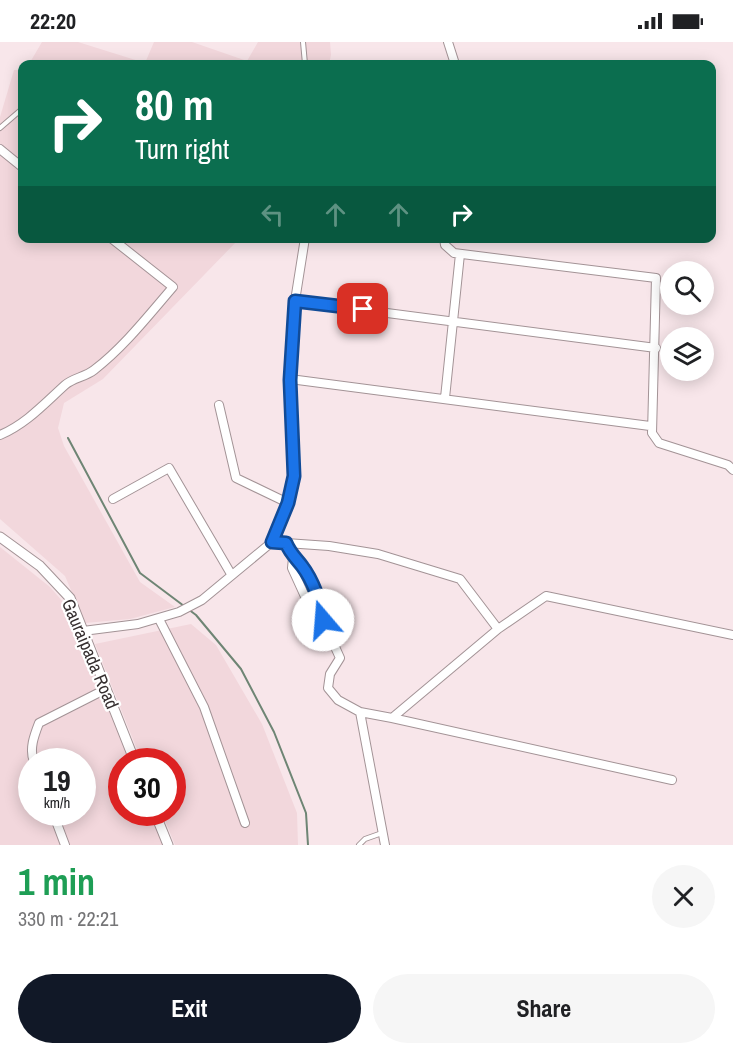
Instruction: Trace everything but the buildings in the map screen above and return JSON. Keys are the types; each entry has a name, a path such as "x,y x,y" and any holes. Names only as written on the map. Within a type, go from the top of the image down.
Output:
{"street":[{"path":"448,42 454,60"},
{"path":"0,149 18,164"},
{"path":"0,435 15,429 67,383 92,371 128,339 173,287 117,243"},
{"path":"83,631 159,619 179,612 202,600 272,542 288,503 294,476 290,380 295,301 304,243"},
{"path":"444,243 454,253 460,254 656,278 656,348 650,426 659,443 731,467"},
{"path":"445,398 460,254"},
{"path":"295,301 656,348"},
{"path":"290,380 650,426"},
{"path":"219,405 236,478 288,503"},
{"path":"113,499 169,468 231,574"},
{"name":"Gauraipada Road","path":"0,537 40,566 70,598 129,748"},
{"path":"272,542 329,546 378,554 459,579 498,629"},
{"path":"286,543 293,558 292,568 313,614 323,620 340,658 330,674 328,688 338,700 360,712 672,780"},
{"path":"392,718 498,629 546,596 733,635"},
{"path":"159,619 204,707 245,823"},
{"path":"32,748 39,723 106,689"},
{"path":"360,712 385,845"},
{"path":"58,826 65,845"},
{"path":"160,826 168,845"}],"lane":[{"path":"303,42 304,60"},
{"path":"0,128 18,112"},
{"path":"359,845 365,839 382,833"}],"shaded area":[{"path":"42,42 78,42 135,60 31,60"},
{"path":"154,42 192,42 244,60 146,60"},
{"path":"258,42 330,42 330,60 248,60"},
{"path":"14,70 18,70 18,243 235,243 103,379 64,403 58,428 64,446 140,582 175,607 130,619 85,623 65,576 0,519 0,117"},
{"path":"0,547 50,587 70,610 125,748 108,748 108,826 157,826 164,845 0,845"},
{"path":"191,624 216,645 262,724 297,813 298,845 175,845 167,826 186,826 186,748 136,748 95,644"}],"waterway":[{"path":"68,438 140,573 196,615 241,669 274,732 306,813 308,845"}],"route":[{"path":"323,620 322,610 303,566 293,558 286,543 272,542 288,503 294,476 290,380 295,301 363,309"}]}
